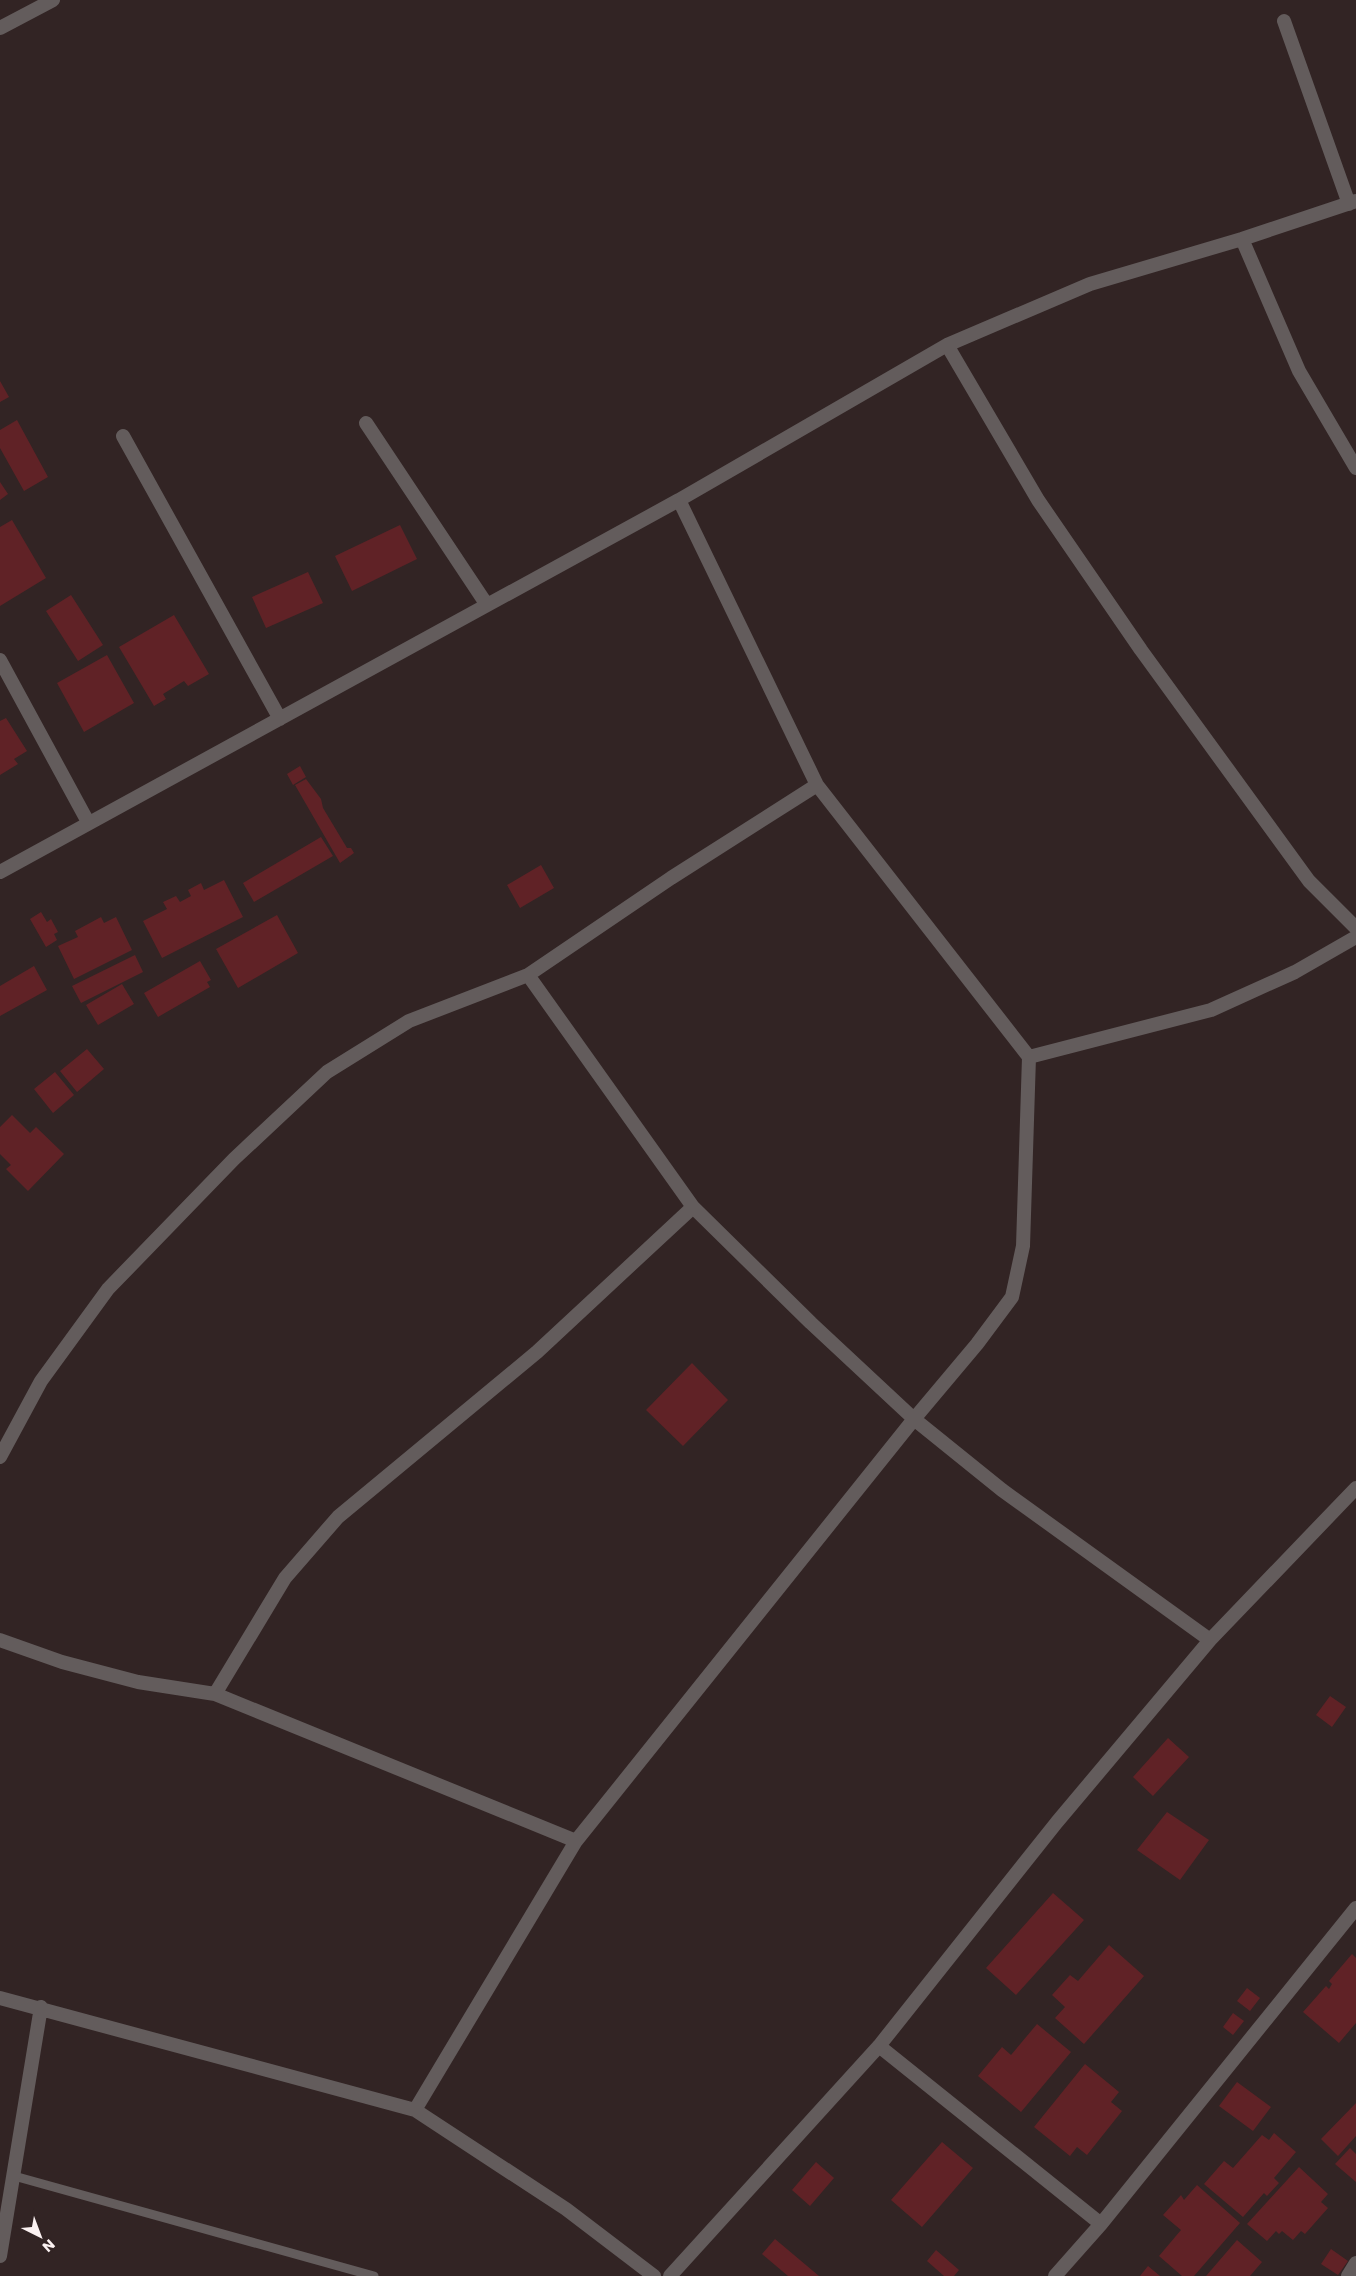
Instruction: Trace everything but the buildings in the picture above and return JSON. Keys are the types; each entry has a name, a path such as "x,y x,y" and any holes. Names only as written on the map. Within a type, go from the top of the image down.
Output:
{"street":[{"path":"0,28 53,0"},
{"path":"0,872 88,822 679,500 947,345 1090,284 1242,239 1353,203 1284,22"},
{"path":"1242,239 1299,372 1356,468"},
{"path":"947,345 1038,500 1141,650 1309,881 1356,928"},
{"path":"366,423 487,606"},
{"path":"123,436 280,719"},
{"path":"415,2110 576,1841 914,1419 977,1344 1012,1297 1022,1246 1029,1057 817,785 679,500"},
{"path":"0,660 88,822"},
{"path":"0,1457 41,1381 108,1289 234,1159 327,1072 409,1021 528,975 671,878 817,785"},
{"path":"1029,1057 1210,1010 1295,972 1356,937"},
{"path":"528,975 693,1206 811,1323 914,1419 1002,1490 1210,1640"},
{"path":"215,1694 285,1578 338,1516 537,1352 693,1206"},
{"path":"670,2276 878,2046 1056,1822 1210,1640 1356,1488"},
{"path":"0,1640 62,1662 138,1682 215,1694 576,1841"},
{"path":"1055,2276 1101,2224 1356,1908"},
{"path":"0,1998 41,2007 415,2110 566,2209 654,2276"},
{"path":"0,2256 41,2007"},
{"path":"878,2046 1101,2224"},
{"path":"1348,2276 1356,2262"}],"lane":[{"path":"14,2176 374,2276"}]}
